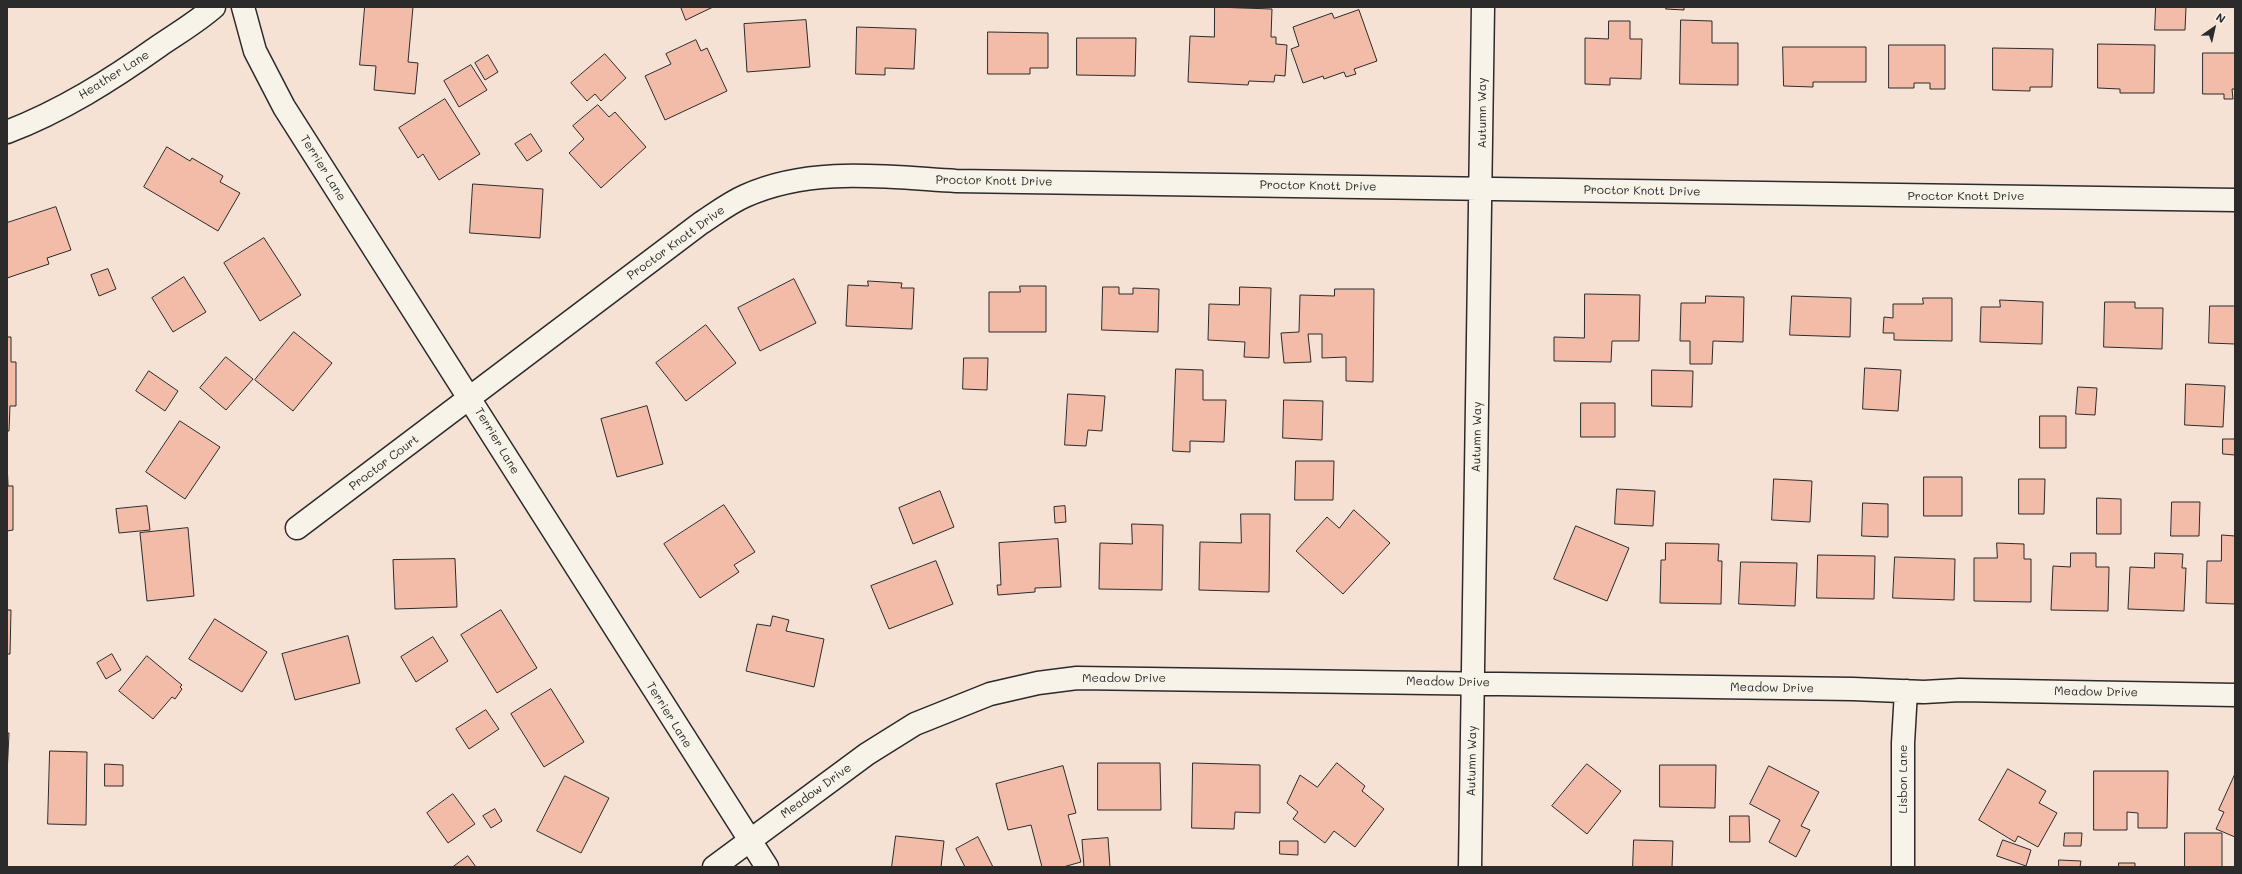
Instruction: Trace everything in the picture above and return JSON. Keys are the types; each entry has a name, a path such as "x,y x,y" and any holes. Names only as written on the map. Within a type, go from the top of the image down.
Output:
{"street":[{"name":"Heather Lane","path":"7,132 43,118 117,76 195,23 214,7"},
{"name":"Terrier Lane","path":"243,7 255,51 284,107 429,336 470,397 502,451 706,772 751,839 767,867"},
{"name":"Autumn Way","path":"1470,867 1481,188 1482,7"},
{"name":"Proctor Knott Drive","path":"470,397 726,206 745,196 772,186 800,179 857,176 956,181 2235,200"},
{"name":"Proctor Court","path":"297,528 470,397"},
{"name":"Meadow Drive","path":"714,867 867,754 915,724 990,694 1038,683 1078,678 1125,677 1853,689 1906,692 1960,690 2235,695"},
{"name":"Lisbon Lane","path":"1903,867 1903,743 1906,692"}],"building":[{"path":"365,7 413,7 408,62 418,63 415,94 374,90 376,66 360,65"},
{"path":"681,7 713,7 686,20"},
{"path":"1215,7 1272,9 1271,37 1276,37 1276,44 1287,45 1285,76 1275,75 1274,82 1249,81 1248,85 1188,82 1190,36 1214,37"},
{"path":"1667,7 1684,7 1684,10 1666,9"},
{"path":"2156,7 2186,7 2185,30 2155,30"},
{"path":"1359,10 1377,61 1354,69 1356,74 1346,77 1344,72 1324,79 1323,76 1303,83 1291,49 1299,46 1293,27 1332,13 1334,18"},
{"path":"806,20 810,67 747,72 744,24"},
{"path":"1681,20 1712,21 1712,43 1738,43 1738,85 1680,84"},
{"path":"1609,21 1630,21 1630,39 1642,39 1641,79 1610,78 1610,85 1585,84 1585,38 1608,39"},
{"path":"857,27 916,29 914,69 885,68 885,75 856,74"},
{"path":"988,32 1048,33 1048,68 1030,68 1030,74 988,74"},
{"path":"1077,38 1136,38 1135,76 1077,75"},
{"path":"696,40 701,51 707,48 727,91 665,120 645,76 671,64 666,54"},
{"path":"2098,44 2155,45 2154,93 2120,93 2120,89 2098,88"},
{"path":"1889,45 1945,45 1945,89 1930,89 1930,83 1914,83 1914,88 1889,88"},
{"path":"1783,47 1866,47 1866,82 1813,82 1813,87 1784,86"},
{"path":"1993,48 2053,49 2052,87 2030,87 2030,91 1993,90"},
{"path":"2203,53 2235,53 2235,89 2232,89 2233,99 2224,99 2224,94 2203,94"},
{"path":"605,54 626,78 601,101 595,94 587,101 571,83"},
{"path":"488,55 498,72 485,80 475,63"},
{"path":"471,65 487,90 459,107 444,81"},
{"path":"445,99 480,154 439,180 423,154 418,158 399,128"},
{"path":"598,105 609,117 615,112 646,147 601,188 569,153 584,139 573,126"},
{"path":"531,134 542,151 527,161 515,144"},
{"path":"167,147 190,161 192,158 223,176 220,182 240,193 218,231 144,187"},
{"path":"473,184 543,189 540,238 470,233"},
{"path":"56,207 71,250 47,258 49,264 7,278 7,223"},
{"path":"264,238 301,295 260,321 224,263"},
{"path":"108,269 116,289 99,296 91,275"},
{"path":"184,277 206,312 173,332 152,298"},
{"path":"794,279 816,323 760,351 738,308"},
{"path":"868,281 902,283 901,288 914,288 912,329 846,326 848,285 868,286"},
{"path":"1020,286 1046,286 1046,332 989,332 989,292 1020,292"},
{"path":"1103,287 1119,287 1119,294 1133,294 1133,288 1159,289 1158,332 1102,330"},
{"path":"1240,287 1271,288 1269,358 1244,357 1245,342 1208,340 1209,304 1239,305"},
{"path":"1335,289 1374,289 1373,382 1346,381 1346,357 1322,358 1322,334 1308,334 1311,362 1284,363 1281,333 1299,332 1300,295 1334,296"},
{"path":"1585,294 1640,295 1639,341 1612,341 1611,362 1554,361 1554,337 1584,338"},
{"path":"1706,296 1744,297 1743,342 1713,341 1712,364 1690,364 1690,341 1680,341 1681,303 1705,303"},
{"path":"1792,296 1851,298 1850,337 1790,335"},
{"path":"1923,298 1952,298 1952,341 1894,340 1894,333 1883,333 1884,317 1893,318 1893,304 1923,304"},
{"path":"2000,300 2043,302 2042,344 1980,342 1981,307 2000,307"},
{"path":"2105,302 2135,302 2135,308 2163,308 2162,349 2104,347"},
{"path":"2210,306 2235,306 2235,344 2209,343"},
{"path":"706,325 736,363 686,401 656,363"},
{"path":"294,332 332,363 293,411 255,380"},
{"path":"7,337 11,337 11,362 16,362 16,406 10,406 9,431 7,431"},
{"path":"226,357 253,379 226,410 200,388"},
{"path":"964,358 988,358 987,390 963,389"},
{"path":"1865,368 1901,370 1898,411 1863,409"},
{"path":"1176,369 1203,370 1203,400 1226,400 1224,442 1190,441 1190,452 1173,451"},
{"path":"1652,370 1693,371 1692,407 1652,406"},
{"path":"149,371 178,391 165,411 136,391"},
{"path":"2186,384 2225,386 2223,427 2185,425"},
{"path":"2078,387 2097,388 2095,415 2076,414"},
{"path":"1068,394 1105,396 1102,431 1088,430 1086,446 1065,445"},
{"path":"1284,400 1323,401 1322,440 1283,438"},
{"path":"1581,403 1615,403 1615,437 1581,437"},
{"path":"647,406 663,464 617,477 601,419"},
{"path":"2040,416 2066,416 2066,448 2040,448"},
{"path":"180,421 220,447 185,499 146,472"},
{"path":"2223,439 2235,439 2235,455 2223,454"},
{"path":"7,461 8,486 13,486 13,530 7,531"},
{"path":"1296,461 1334,461 1333,500 1295,500"},
{"path":"1924,477 1962,477 1962,516 1924,516"},
{"path":"1774,479 1812,481 1810,522 1772,520"},
{"path":"2019,479 2045,479 2044,514 2019,514"},
{"path":"1617,489 1655,491 1653,526 1615,524"},
{"path":"940,491 954,527 913,544 899,508"},
{"path":"2097,498 2121,499 2121,534 2097,534"},
{"path":"2172,502 2200,502 2199,536 2171,536"},
{"path":"1863,503 1888,504 1888,537 1862,536"},
{"path":"724,505 755,552 734,565 739,572 700,598 664,544"},
{"path":"147,506 150,530 119,533 116,509"},
{"path":"1065,506 1066,522 1055,523 1054,507"},
{"path":"1354,510 1390,543 1343,594 1296,551 1327,517 1339,528"},
{"path":"1241,514 1270,514 1269,592 1199,590 1200,542 1241,543"},
{"path":"1132,524 1163,525 1162,590 1099,589 1100,543 1132,544"},
{"path":"1576,526 1629,548 1607,601 1554,579"},
{"path":"188,528 194,596 147,601 140,533"},
{"path":"2222,535 2235,536 2235,604 2206,603 2207,561 2221,561"},
{"path":"1058,539 1061,587 1035,588 1035,592 998,595 997,585 1001,585 999,543"},
{"path":"1666,543 1719,544 1718,561 1722,561 1721,604 1660,603 1661,560 1665,560"},
{"path":"1997,543 2024,544 2024,559 2031,559 2031,602 1974,601 1974,558 1997,558"},
{"path":"2071,553 2096,553 2096,567 2109,567 2108,611 2051,610 2053,566 2070,567"},
{"path":"2155,553 2183,554 2182,568 2186,568 2184,611 2128,609 2130,567 2154,568"},
{"path":"1818,555 1875,556 1874,599 1817,598"},
{"path":"1895,557 1955,559 1954,600 1893,598"},
{"path":"455,559 457,607 395,609 393,560"},
{"path":"936,561 953,604 889,629 871,586"},
{"path":"1741,562 1797,563 1795,606 1739,604"},
{"path":"7,610 11,610 10,654 7,654"},
{"path":"501,610 537,668 497,693 461,635"},
{"path":"773,616 789,620 786,631 824,639 814,687 746,671 757,624 770,626"},
{"path":"215,619 267,652 242,692 189,659"},
{"path":"348,636 360,683 295,700 282,654"},
{"path":"433,637 448,661 416,682 401,657"},
{"path":"112,654 121,670 106,679 97,663"},
{"path":"147,656 182,685 180,687 182,689 175,699 172,697 153,719 119,691"},
{"path":"551,689 584,742 544,767 511,714"},
{"path":"486,710 499,729 469,749 456,729"},
{"path":"7,733 9,733 7,775"},
{"path":"50,751 87,752 86,825 48,824"},
{"path":"1098,763 1160,763 1161,810 1098,810"},
{"path":"1193,763 1260,765 1260,813 1235,812 1234,829 1192,828"},
{"path":"1337,763 1365,786 1362,791 1384,809 1355,847 1334,831 1325,843 1293,819 1298,812 1287,803 1300,775 1317,787"},
{"path":"105,764 123,765 123,786 105,786"},
{"path":"1587,764 1621,791 1587,834 1552,806"},
{"path":"1660,765 1716,765 1715,808 1660,807"},
{"path":"1063,766 1076,813 1068,815 1081,862 1063,867 1042,867 1031,825 1008,830 996,784"},
{"path":"1769,766 1819,792 1801,826 1810,830 1796,857 1769,842 1780,820 1750,804"},
{"path":"2008,769 2046,791 2039,803 2057,813 2038,847 2018,836 2015,842 1979,820"},
{"path":"2094,771 2168,771 2167,828 2138,828 2138,813 2127,812 2127,830 2094,830"},
{"path":"2235,774 2235,837 2216,829 2224,812 2219,810"},
{"path":"565,776 609,798 581,853 537,831"},
{"path":"453,794 475,824 448,843 427,813"},
{"path":"495,809 502,821 491,828 483,816"},
{"path":"1730,816 1749,816 1750,842 1730,842"},
{"path":"2065,833 2082,833 2081,846 2064,846"},
{"path":"2185,833 2222,833 2222,867 2185,867"},
{"path":"896,836 944,841 941,867 892,867"},
{"path":"978,837 993,867 965,867 956,849"},
{"path":"1108,838 1110,867 1084,867 1082,840"},
{"path":"1634,840 1673,841 1672,867 1633,867"},
{"path":"2003,840 2031,850 2026,866 1997,856"},
{"path":"1280,841 1298,841 1298,855 1280,854"},
{"path":"468,856 476,867 453,867"},
{"path":"2059,860 2081,861 2080,867 2059,867"},
{"path":"2119,863 2135,863 2135,867 2119,867"}]}
